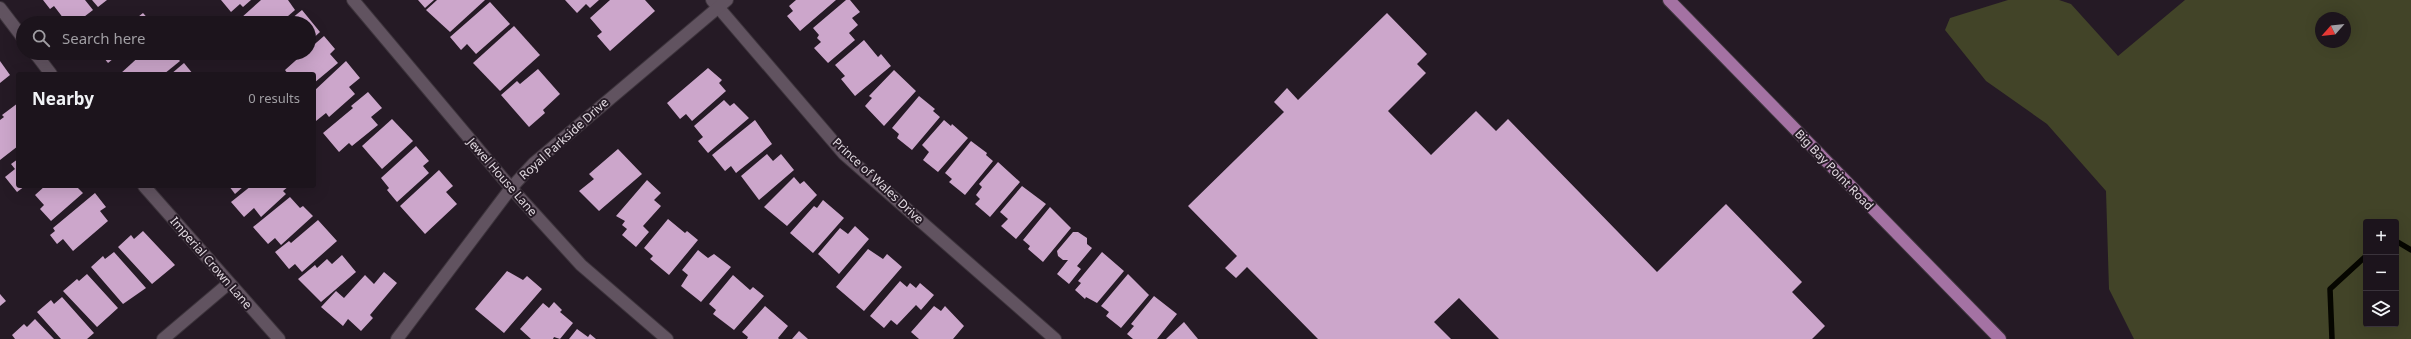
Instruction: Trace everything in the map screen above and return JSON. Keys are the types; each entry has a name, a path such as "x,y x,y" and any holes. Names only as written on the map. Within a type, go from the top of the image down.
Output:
{"main road":[{"name":"Big Bay Point Road","path":"1669,0 2000,339"}],"street":[{"name":"Jewel House Lane","path":"353,0 511,188 581,265 667,339"},
{"name":"Royal Parkside Drive","path":"397,339 511,188 534,163 719,2"},
{"name":"Prince of Wales Drive","path":"719,2 844,154 1054,339"},
{"path":"0,8 16,29"},
{"path":"40,60 49,72"},
{"name":"Imperial Crown Lane","path":"146,188 228,284 279,339"},
{"path":"163,339 228,284"}],"green space":[{"path":"2008,0 2059,0 2071,4 2118,56 2185,0 2411,0 2411,339 2134,339 2109,289 2106,191 2047,124 1986,81 1945,30 1950,18"}],"building":[{"path":"43,0 85,0 93,10 85,16 62,16 54,6 50,9"},
{"path":"92,0 107,0 98,7"},
{"path":"221,0 251,0 243,7 240,4 231,12"},
{"path":"261,0 288,0 295,10 288,16 243,16"},
{"path":"418,0 434,0 425,8"},
{"path":"437,0 485,0 450,32 426,10"},
{"path":"565,0 599,0 590,8 586,4 577,13"},
{"path":"610,0 645,0 655,11 610,51 597,36 602,32 590,18"},
{"path":"796,0 836,0 800,31 787,16 793,11 789,6"},
{"path":"846,0 850,0 860,12 852,18 858,25 849,33 855,40 828,63 814,48 821,42 817,38 819,35 813,28"},
{"path":"490,2 510,24 476,54 467,44 461,50 450,37"},
{"path":"302,10 307,16 295,16"},
{"path":"1387,13 1427,54 1417,64 1426,73 1388,111 1431,155 1476,111 1496,131 1508,119 1657,272 1726,204 1802,282 1792,292 1825,326 1812,339 1499,339 1459,298 1434,322 1451,339 1318,339 1247,267 1236,278 1225,268 1237,256 1188,206 1284,112 1274,102 1287,88 1298,100"},
{"path":"514,26 540,55 500,91 473,63"},
{"path":"316,27 320,32 316,36"},
{"path":"324,36 335,49 330,54 338,63 316,81 316,72 286,72 285,70 296,60 316,60 316,43"},
{"path":"864,40 878,57 881,54 891,66 855,96 841,79 845,76 835,65"},
{"path":"135,60 180,61 166,72 122,72"},
{"path":"0,61 10,75 0,83"},
{"path":"346,61 360,78 349,87 355,94 329,117 326,113 316,121 316,89"},
{"path":"184,63 191,72 173,72"},
{"path":"708,68 722,80 719,83 726,91 692,121 686,114 680,119 667,103"},
{"path":"538,69 560,94 543,110 545,113 529,127 501,95 517,81 520,84"},
{"path":"894,70 916,91 884,126 865,106 872,98 869,96"},
{"path":"368,92 382,108 371,117 378,125 352,146 349,143 339,152 323,133 353,108 351,106"},
{"path":"919,96 935,109 933,111 940,117 912,150 897,138 899,134 892,128"},
{"path":"724,100 730,106 734,103 749,118 708,153 698,141 703,137 694,126"},
{"path":"16,104 16,148 0,160 0,120 4,117 2,115"},
{"path":"392,119 413,141 382,169 362,146"},
{"path":"755,120 772,144 736,173 731,166 725,171 712,155"},
{"path":"944,120 951,126 952,124 968,138 938,172 923,160 929,152 922,145"},
{"path":"971,141 987,153 986,155 993,161 965,195 949,182 952,179 945,173"},
{"path":"416,146 429,161 423,166 429,173 397,202 387,190 389,188 381,178"},
{"path":"618,149 642,174 599,211 579,191 594,179 589,174"},
{"path":"767,154 773,161 781,154 794,170 759,200 741,176"},
{"path":"16,160 16,188 22,188 17,192 5,177 15,169 11,164"},
{"path":"998,162 1020,182 990,217 975,204 980,199 976,195 982,187 979,184"},
{"path":"439,170 453,186 446,192 457,204 425,234 400,206"},
{"path":"794,177 800,184 804,181 817,195 787,226 764,207"},
{"path":"647,180 661,193 654,200 661,206 643,226 649,232 636,247 622,235 627,229 622,225 625,221 616,216"},
{"path":"1022,186 1046,204 1016,239 1001,226 1008,219 1000,212"},
{"path":"43,188 78,188 83,193 51,221 40,209 44,205 35,195"},
{"path":"230,188 242,188 235,194"},
{"path":"248,188 287,188 283,191 286,194 261,217 254,208 244,217 231,202"},
{"path":"95,193 106,207 100,211 108,221 73,251 63,239 57,244 50,235 55,231 53,228"},
{"path":"290,197 300,208 303,206 313,216 281,245 275,238 268,244 253,227"},
{"path":"823,200 844,218 813,253 790,233 814,206 817,208"},
{"path":"1050,207 1071,228 1043,262 1028,249 1030,246 1023,240"},
{"path":"668,219 685,233 687,231 698,240 669,275 650,259 653,256 644,248"},
{"path":"318,220 337,241 302,272 295,264 289,269 275,252 289,241 291,243"},
{"path":"855,226 869,239 839,274 818,254 840,228 848,234"},
{"path":"143,231 175,265 152,284 118,247 131,235 134,239"},
{"path":"1073,232 1078,232 1087,238 1087,244 1092,248 1077,266 1081,269 1069,284 1057,274 1068,260 1063,260 1058,256 1057,251"},
{"path":"868,249 883,259 887,254 902,267 864,311 836,287"},
{"path":"698,250 708,258 714,254 731,267 701,302 681,286 688,275 682,270"},
{"path":"114,252 146,288 123,304 91,267 103,256 105,259"},
{"path":"1102,252 1124,271 1097,303 1086,297 1085,299 1075,290 1081,283 1078,281"},
{"path":"342,255 356,272 321,302 298,279 315,265 317,268 327,259 332,264"},
{"path":"507,271 523,280 527,276 542,289 504,333 475,309"},
{"path":"384,272 397,283 370,315 373,318 361,331 348,319 343,326 321,307 336,291 344,298 365,275 374,284"},
{"path":"87,274 118,308 97,327 63,291 77,279 79,281"},
{"path":"1128,274 1149,295 1121,328 1106,316 1109,312 1101,306"},
{"path":"733,275 750,290 753,287 764,296 734,330 713,314 716,310 709,304"},
{"path":"900,281 907,287 910,283 916,288 920,283 934,295 921,310 916,305 897,325 891,320 884,328 870,316"},
{"path":"0,294 6,301 0,306"},
{"path":"1154,296 1177,314 1157,339 1133,339 1127,334 1134,326 1131,324"},
{"path":"62,297 94,333 87,339 61,339 37,312 51,300 54,304"},
{"path":"554,302 562,310 560,312 573,323 560,339 554,337 553,339 531,339 520,329 543,303 549,308"},
{"path":"765,306 788,326 778,338 779,339 747,339 748,337 742,332"},
{"path":"934,306 941,311 945,306 964,326 953,339 919,339 911,332"},
{"path":"35,319 54,339 15,339 12,335 24,324 27,327"},
{"path":"1184,322 1198,339 1166,339"},
{"path":"577,329 588,337 590,334 596,339 569,339"},
{"path":"799,331 808,339 792,339"}],"waterway":[{"path":"2399,243 2411,250"},
{"path":"2332,339 2330,289 2363,259"}]}
